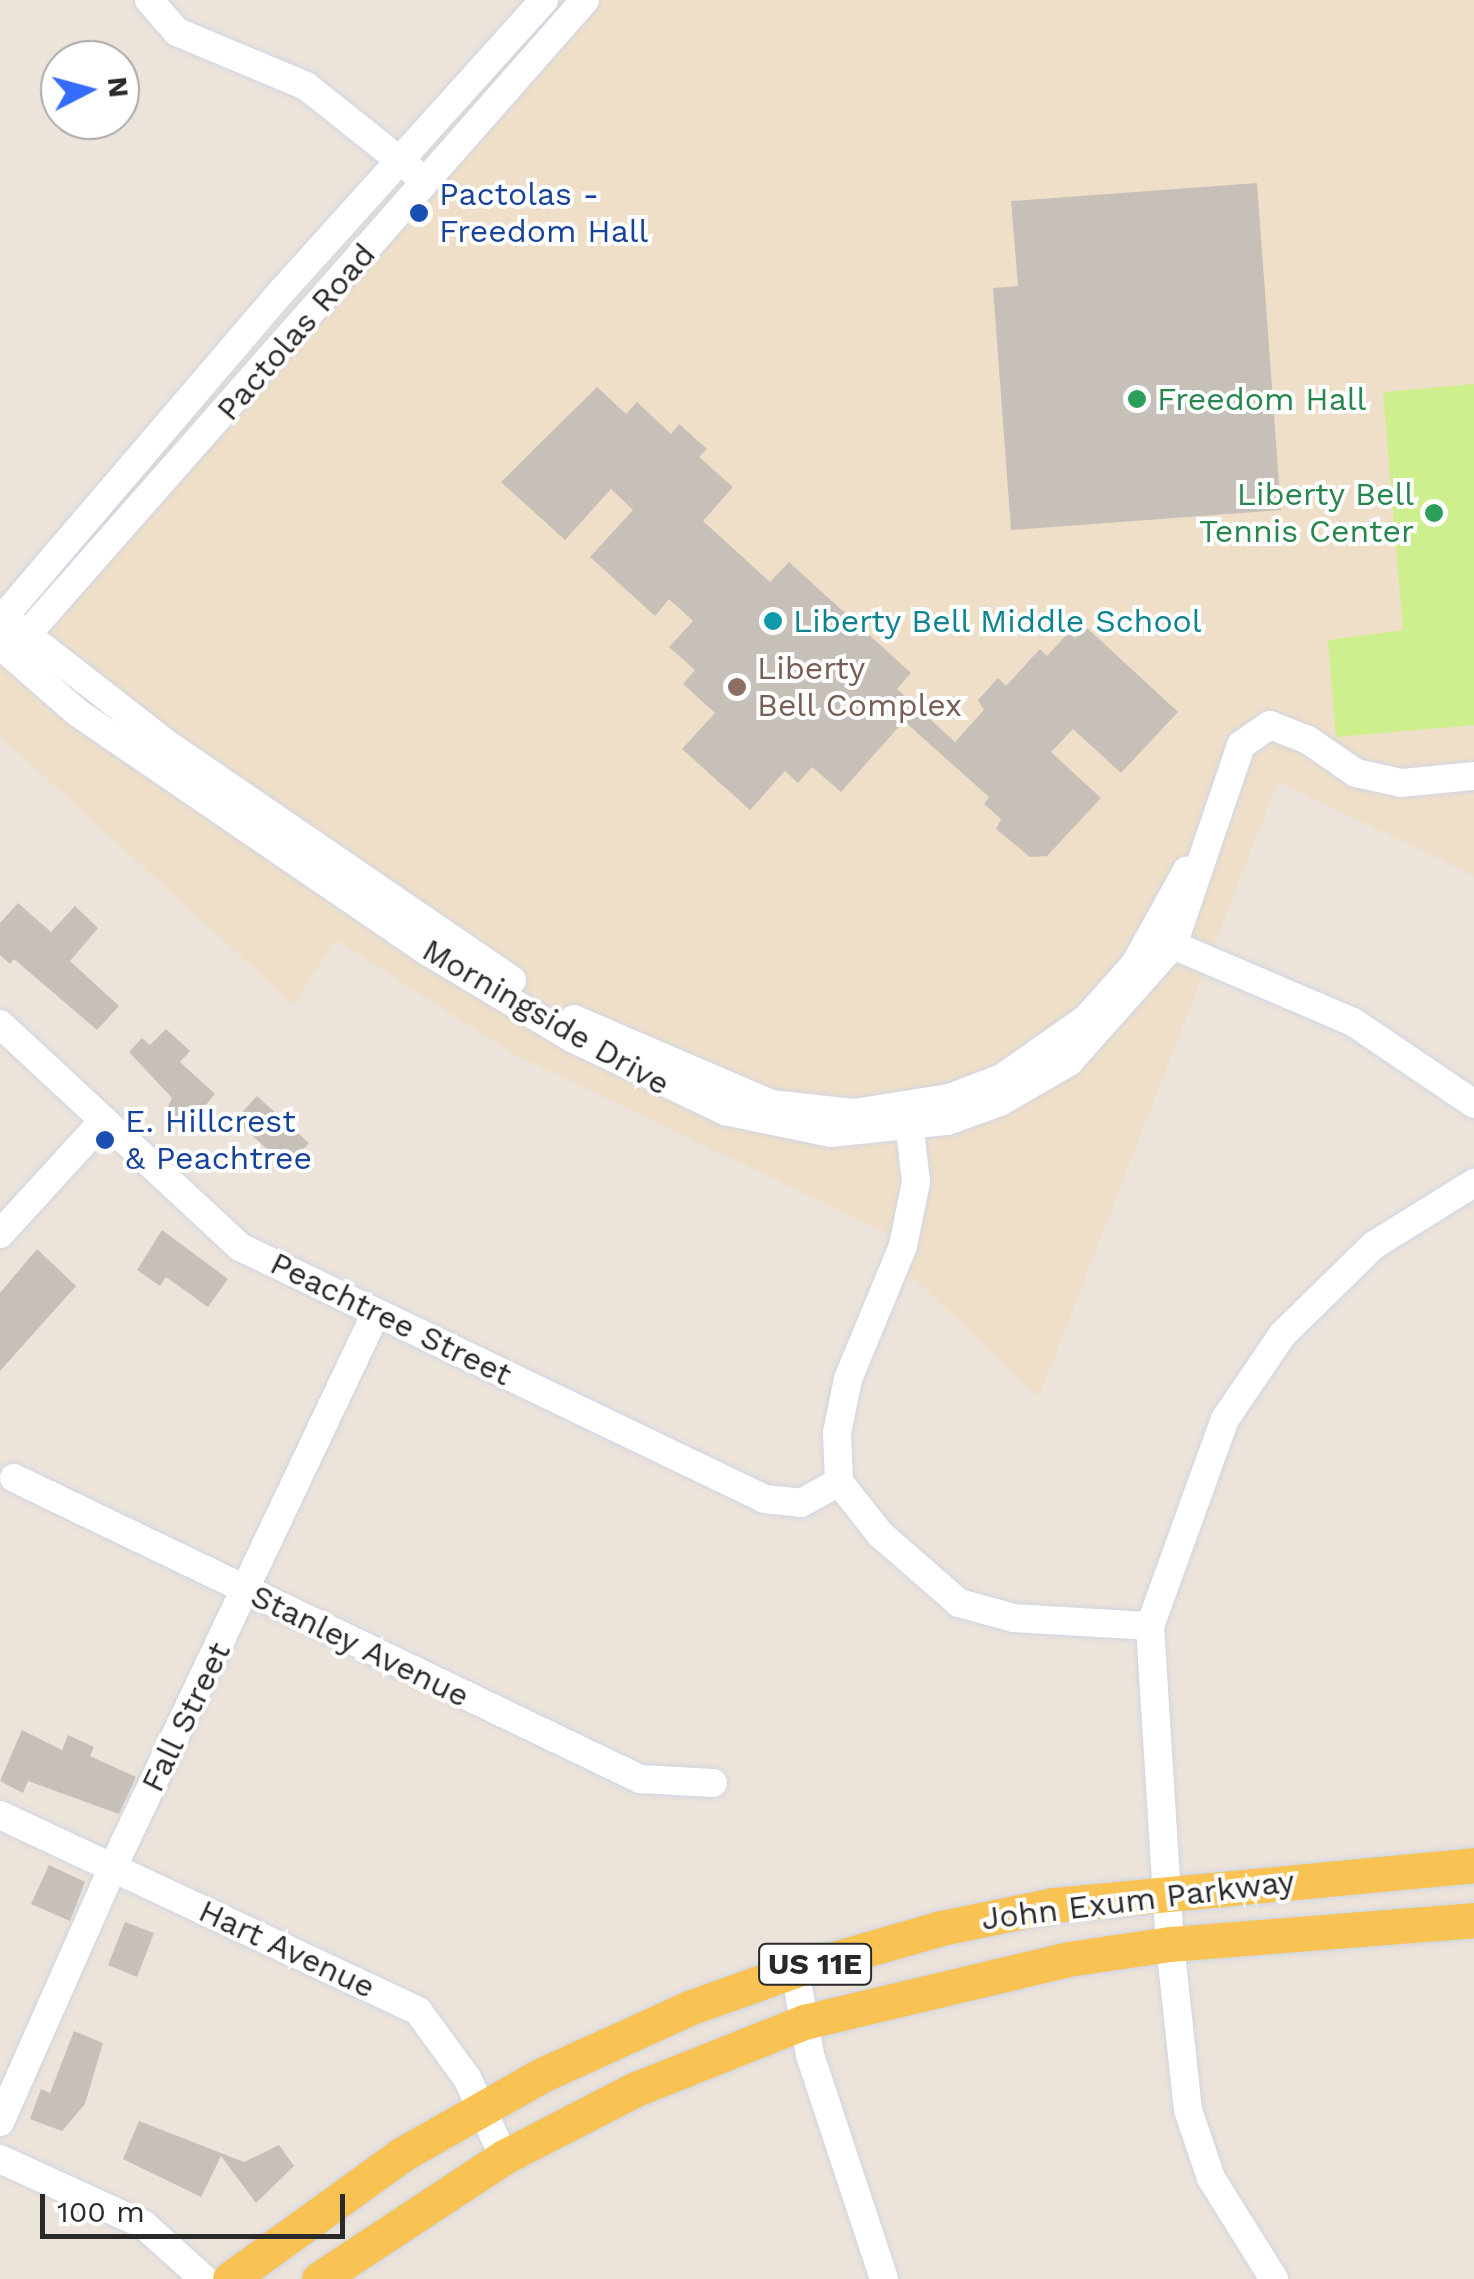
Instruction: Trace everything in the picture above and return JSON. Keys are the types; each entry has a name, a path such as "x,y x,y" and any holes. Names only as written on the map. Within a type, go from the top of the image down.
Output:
{"main road":[{"name":"John Exum Parkway","path":"230,2279 385,2166 483,2108 602,2046 795,1970 941,1928 1168,1890 1474,1865"},
{"name":"John Exum Parkway","path":"319,2279 504,2157 636,2090 804,2022 966,1980 1170,1944 1474,1920"}],"street":[{"path":"149,0 177,32 306,86 428,181"},
{"name":"Pactolas Road","path":"2,617 544,0"},
{"name":"Pactolas Road","path":"9,648 585,0"},
{"name":"Morningside Drive","path":"2,617 9,648 78,713 430,953 612,1061 766,1124 830,1133 910,1130 1000,1102 1069,1062 1163,940"},
{"name":"Morningside Drive","path":"9,648 183,755 542,1001 676,1068 771,1104 830,1112 885,1110 949,1098 1002,1078 1086,1019 1163,940"},
{"path":"1474,776 1401,783 1356,773 1308,740 1270,725 1241,744 1197,864 1199,876 1163,940 1353,1022 1474,1104"},
{"name":"Peachtree Street","path":"0,1024 240,1246 765,1499 801,1503 839,1482"},
{"path":"0,1234 104,1120"},
{"path":"910,1130 916,1182 906,1230 848,1378 837,1433 839,1482 880,1534 958,1603 1014,1618 1150,1626"},
{"path":"1274,2279 1210,2178 1188,2110 1170,1944 1150,1626 1225,1419 1282,1336 1374,1245 1474,1182"},
{"name":"Fall Street","path":"0,2122 112,1869 248,1592 376,1313"},
{"name":"Stanley Avenue","path":"14,1478 640,1779 713,1784"},
{"name":"Hart Avenue","path":"0,1815 418,2012 441,2036 483,2108 504,2157"},
{"path":"795,1970 804,2022 884,2279"},
{"path":"0,2159 144,2226 204,2279"}],"shaded area":[{"name":"Liberty Bell Complex","path":"561,0 1474,0 1474,876 1278,781 1039,1397 885,1251 891,1235 512,1053 335,939 294,1005 0,736 0,638"}],"green space":[{"name":"Liberty Bell Tennis Center","path":"1474,384 1474,725 1336,737 1328,640 1403,630 1383,392"}],"building":[{"name":"Freedom Hall","path":"1257,183 1281,510 1011,530 993,288 1018,286 1011,201"},
{"name":"Liberty Bell Middle School","path":"597,387 626,414 637,402 671,434 679,424 707,449 699,457 733,487 703,521 770,582 789,562 911,673 897,689 955,742 984,710 978,700 998,678 1006,686 1040,649 1047,656 1069,632 1075,638 1085,626 1178,712 1121,773 1073,729 1051,752 1101,798 1047,856 1030,857 996,829 1001,819 984,804 989,797 904,721 841,792 812,767 798,783 785,771 750,810 682,749 715,713 683,684 695,670 669,647 693,621 669,599 655,616 590,557 633,510 611,489 565,540 501,482"},
{"path":"18,903 51,932 75,906 98,928 70,961 119,1006 97,1030 14,959 10,964 0,955 0,923"},
{"path":"166,1029 190,1051 180,1062 215,1094 187,1128 164,1115 172,1098 129,1052 142,1038 150,1045"},
{"path":"257,1096 309,1143 287,1167 235,1120"},
{"path":"162,1230 228,1279 208,1307 166,1277 160,1286 137,1270"},
{"path":"37,1249 76,1286 0,1371 0,1293"},
{"path":"22,1730 62,1750 68,1735 94,1747 90,1756 136,1777 119,1814 28,1781 23,1793 0,1781"},
{"path":"49,1865 85,1882 70,1921 31,1904"},
{"path":"125,1922 154,1933 137,1977 108,1965"},
{"path":"74,2031 103,2043 85,2104 62,2131 30,2119 41,2089 50,2093"},
{"path":"139,2121 244,2162 279,2145 294,2166 256,2203 221,2156 201,2197 123,2159"}],"place":[{"name":"Pactolas - Freedom Hall","path":"419,213"},
{"name":"Freedom Hall","path":"1137,399"},
{"name":"Liberty Bell Tennis Center","path":"1434,513"},
{"name":"Liberty Bell Middle School","path":"773,621"},
{"name":"Liberty Bell Complex","path":"737,687"},
{"name":"E. Hillcrest & Peachtree","path":"105,1140"}]}
